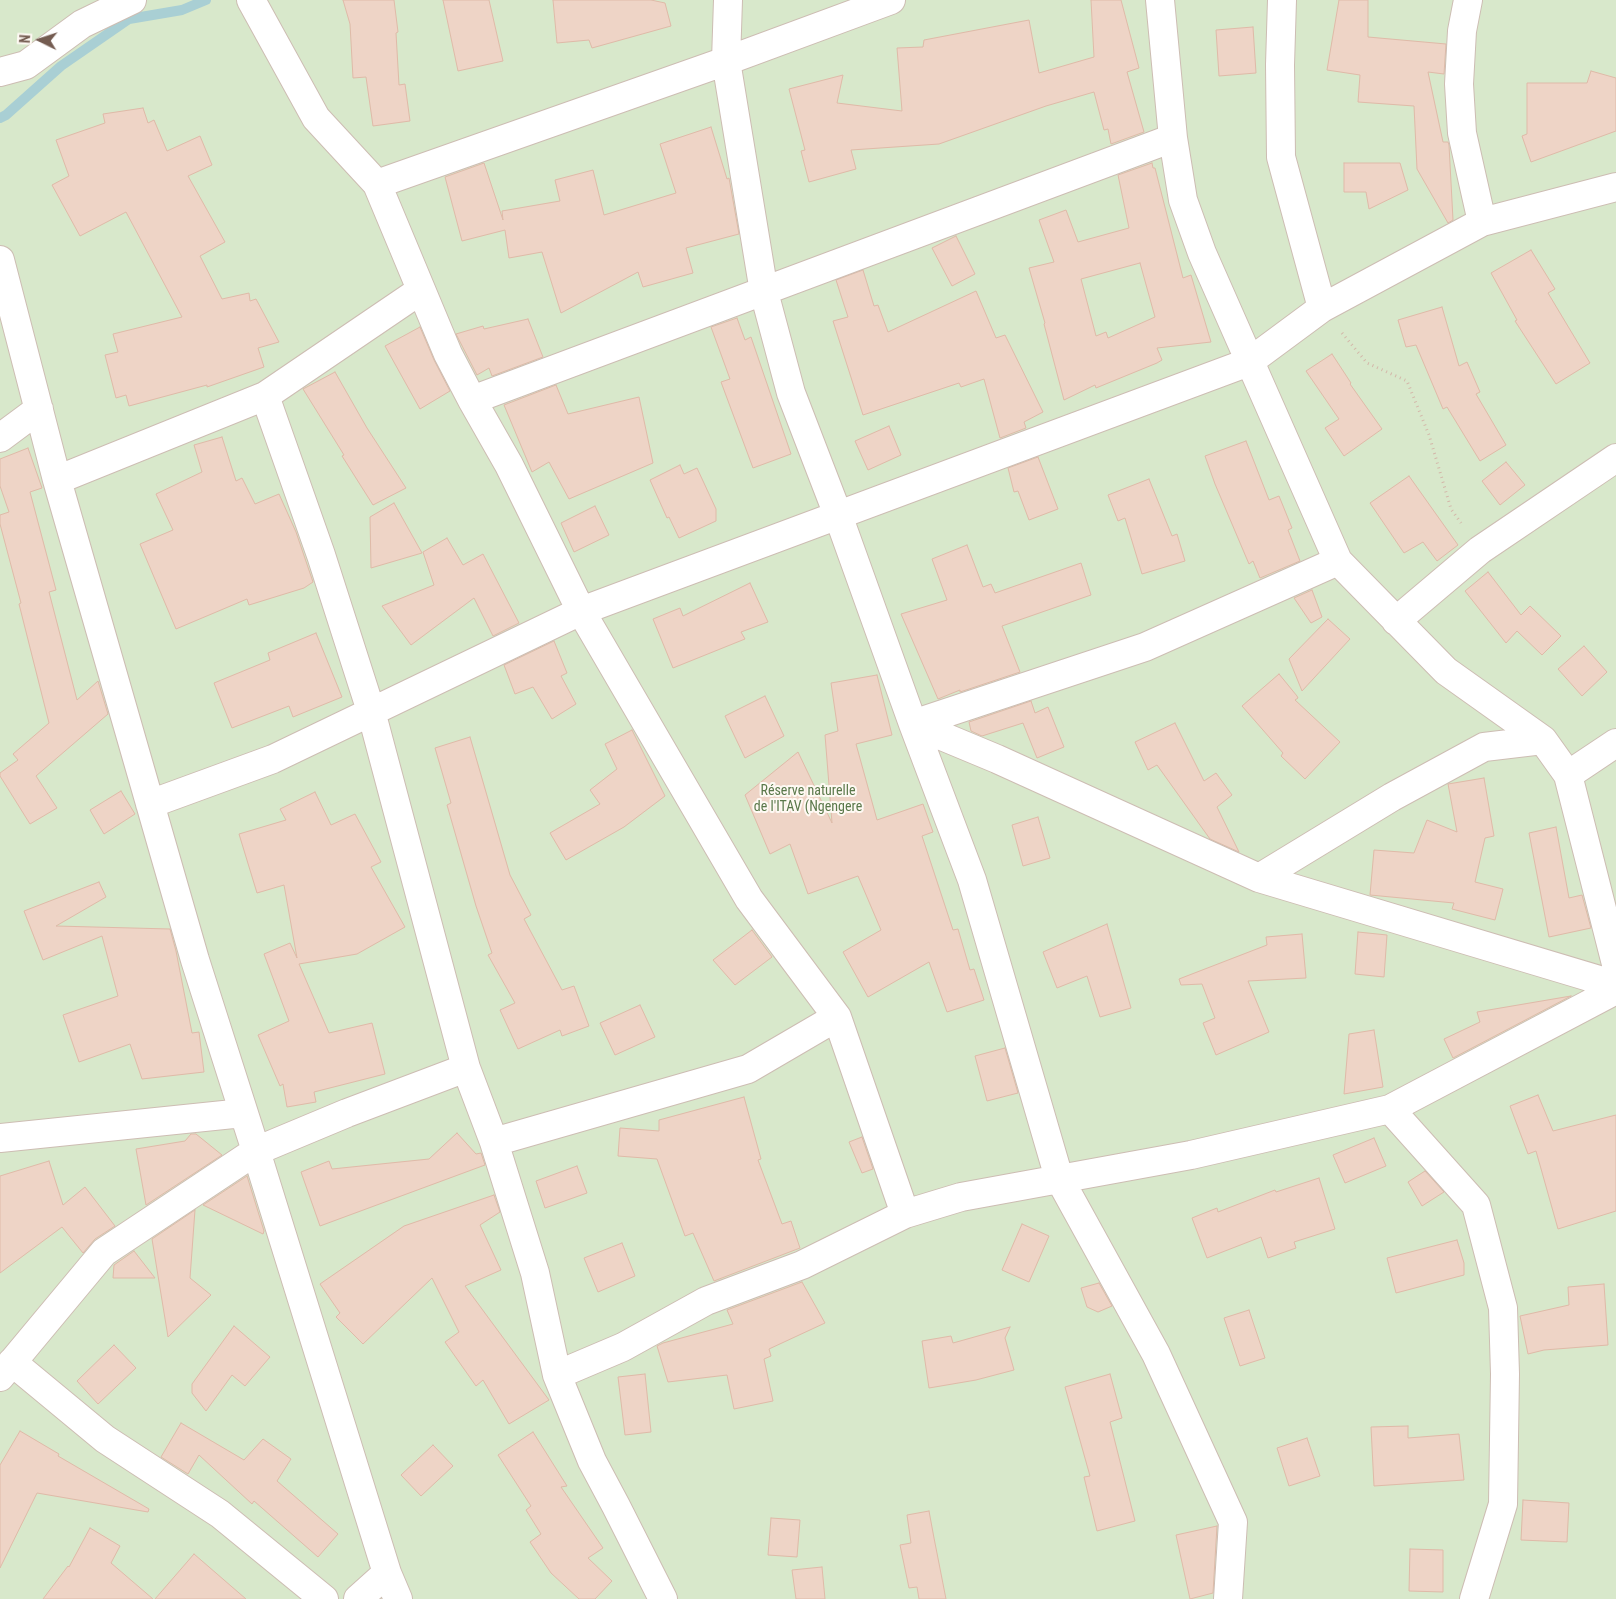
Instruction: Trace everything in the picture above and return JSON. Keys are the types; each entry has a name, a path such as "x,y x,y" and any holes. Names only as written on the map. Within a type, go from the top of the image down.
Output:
{"street":[{"path":"0,72 26,65 82,24 132,0"},
{"path":"251,0 316,118 377,184 448,354 509,465 581,611 749,899 837,1018 905,1214"},
{"path":"728,0 726,60 764,292 791,393 838,514 913,724 972,880 1059,1178 1156,1354 1232,1522 1228,1599"},
{"path":"377,184 891,0"},
{"path":"1160,0 1173,138 1183,200 1202,253 1338,561 1446,671 1543,740 1568,776 1616,964"},
{"path":"1282,0 1280,65 1281,157 1322,308"},
{"path":"1468,0 1462,31 1459,84 1462,133 1482,222"},
{"path":"472,400 1173,138"},
{"path":"150,804 273,759 581,611 1249,362 1322,308 1482,222 1616,187"},
{"path":"0,260 57,480 194,960 256,1151 388,1574 398,1599"},
{"path":"57,480 265,396 421,290"},
{"path":"265,396 321,555 372,711 466,1068 494,1142 536,1272 557,1375 592,1461 663,1599"},
{"path":"0,438 39,409"},
{"path":"1396,621 1480,550 1616,458"},
{"path":"913,724 1145,647 1338,561"},
{"path":"913,724 997,759 1259,878 1616,985"},
{"path":"1259,878 1392,797 1484,747 1543,740"},
{"path":"1568,776 1616,743"},
{"path":"557,1375 623,1347 706,1301 802,1265 905,1214 961,1197 1191,1155 1390,1109 1616,990"},
{"path":"494,1142 748,1069 837,1018"},
{"path":"324,1599 220,1514 105,1439 6,1370 104,1252 256,1151 347,1113 466,1068"},
{"path":"1390,1109 1476,1205 1503,1308 1505,1374 1503,1504 1474,1599"},
{"path":"0,1138 243,1113"},
{"path":"358,1599 388,1574"}],"path":[{"path":"1322,308 1367,363 1407,381 1429,435 1451,509 1480,550"}],"green space":[{"name":"Réserve naturelle de l'ITAV (Ngengere","path":"0,0 1616,0 1616,1599 0,1599"}],"building":[{"path":"343,0 394,0 398,32 396,33 399,85 405,84 410,121 373,126 366,77 353,78 350,24"},
{"path":"443,0 489,0 503,61 458,71"},
{"path":"553,0 651,0 665,3 671,26 592,48 589,40 557,43"},
{"path":"1091,0 1121,0 1139,68 1127,72 1144,132 1111,144 1108,129 1104,130 1094,92 1046,106 939,144 851,150 856,169 809,182 801,151 805,150 789,89 843,75 837,103 902,111 897,48 923,47 924,40 1029,20 1039,73 1094,57"},
{"path":"1339,0 1368,0 1368,37 1446,44 1444,74 1428,72 1443,142 1448,142 1449,145 1453,220 1448,223 1417,169 1414,106 1358,102 1360,75 1327,70"},
{"path":"1253,27 1256,73 1219,76 1216,30"},
{"path":"1591,71 1616,78 1616,131 1531,162 1522,136 1527,134 1527,83 1587,83"},
{"path":"143,108 148,123 154,120 167,151 200,136 212,165 188,176 225,242 200,256 222,299 249,293 250,301 256,299 279,342 258,348 264,367 207,387 207,385 129,406 126,395 116,398 105,355 118,352 113,334 182,317 126,212 80,236 52,185 69,176 56,140 105,123 103,114"},
{"path":"711,127 727,179 729,178 739,234 686,248 693,273 643,287 638,272 561,313 542,252 509,258 505,230 462,241 445,177 484,163 503,220 502,211 560,201 555,180 593,170 604,215 676,193 660,144"},
{"path":"1152,163 1153,168 1155,168 1183,278 1191,275 1211,342 1157,348 1162,360 1157,363 1096,388 1095,385 1064,400 1029,268 1054,262 1039,220 1066,210 1078,242 1129,228 1118,175","holes":["1140,263 1155,317 1108,338 1106,332 1096,336 1081,279"]},
{"path":"1344,163 1400,163 1408,190 1369,209 1366,192 1344,192"},
{"path":"956,236 975,274 952,286 932,248"},
{"path":"1531,250 1555,289 1548,293 1590,363 1556,384 1515,321 1517,320 1491,273"},
{"path":"863,270 874,306 878,305 888,332 976,291 996,338 1005,335 1043,412 1024,422 1026,428 1000,438 984,379 961,387 959,383 863,415 833,321 848,317 836,280"},
{"path":"1442,307 1459,366 1467,362 1480,392 1476,394 1506,445 1480,461 1447,407 1443,409 1416,345 1406,347 1398,320"},
{"path":"737,318 745,340 751,337 791,454 753,468 721,382 730,379 711,327"},
{"path":"528,319 543,357 492,376 489,368 477,375 456,334 483,326 484,329"},
{"path":"420,327 450,391 420,409 385,346"},
{"path":"1332,354 1350,384 1382,429 1344,456 1325,428 1339,419 1306,371"},
{"path":"335,372 367,428 406,488 373,505 303,389"},
{"path":"556,385 568,414 639,397 653,463 569,499 549,462 532,472 504,405"},
{"path":"889,426 901,455 868,470 855,441"},
{"path":"222,437 236,481 242,478 255,504 279,494 296,532 313,582 304,588 249,605 247,599 176,629 140,544 173,530 156,494 202,472 194,445"},
{"path":"1246,441 1269,500 1279,496 1292,528 1288,530 1300,561 1260,578 1253,561 1249,564 1205,456"},
{"path":"28,448 42,488 30,492 56,590 49,592 77,700 98,681 108,714 36,776 57,808 30,824 0,776 0,773 18,760 13,754 49,723 19,604 21,603 0,524 0,515 9,512 0,486 0,459"},
{"path":"1038,457 1058,509 1029,520 1018,491 1014,492 1008,468"},
{"path":"1506,462 1525,485 1500,505 1482,481"},
{"path":"680,465 684,474 697,468 716,509 716,521 679,538 669,517 667,518 650,480"},
{"path":"1409,476 1458,545 1437,561 1423,542 1404,553 1370,503"},
{"path":"1149,479 1172,536 1177,534 1185,561 1142,574 1125,518 1118,521 1108,495"},
{"path":"394,503 422,553 371,568 370,517"},
{"path":"595,506 609,535 574,552 561,523"},
{"path":"447,538 463,565 483,554 519,623 493,636 474,598 411,645 382,606 434,585 423,552"},
{"path":"967,545 983,587 991,584 995,593 1081,563 1091,595 1002,626 1020,672 960,692 960,690 938,699 901,614 947,600 932,559"},
{"path":"1488,572 1521,615 1530,606 1561,636 1542,655 1517,631 1506,643 1465,591"},
{"path":"750,583 768,622 741,632 745,639 673,668 653,619 680,608 683,616"},
{"path":"1312,590 1322,617 1311,623 1294,598"},
{"path":"1328,619 1350,639 1302,691 1289,659"},
{"path":"316,633 342,697 293,717 289,706 232,728 214,683 270,660 268,653"},
{"path":"554,641 567,673 561,676 576,704 552,719 533,687 515,694 504,665"},
{"path":"1584,646 1607,672 1582,696 1558,669"},
{"path":"1279,674 1297,696 1298,698 1295,700 1340,742 1305,779 1281,756 1283,753 1242,706"},
{"path":"877,675 892,735 856,744 877,820 923,804 933,832 922,836 953,930 958,929 970,970 974,969 984,1000 947,1012 929,962 868,997 843,952 881,930 858,876 808,894 790,844 770,854 745,795 798,752 832,823 825,735 838,731 831,683"},
{"path":"765,696 784,736 745,758 725,716"},
{"path":"1031,701 1035,713 1048,707 1064,747 1037,758 1023,723 982,736 971,731 969,722"},
{"path":"1175,723 1204,781 1216,773 1232,795 1217,807 1239,852 1210,839 1157,765 1148,770 1135,742"},
{"path":"632,730 665,796 624,827 566,860 550,833 600,804 590,790 617,769 605,744"},
{"path":"470,737 510,875 531,915 524,919 562,990 574,986 589,1026 562,1036 560,1030 518,1049 500,1010 515,1003 488,955 492,953 476,906 447,805 451,803 435,748"},
{"path":"1484,778 1494,836 1485,838 1475,882 1503,889 1495,920 1452,909 1454,903 1370,895 1374,850 1414,853 1427,820 1457,832 1448,784"},
{"path":"121,791 135,814 104,834 90,810"},
{"path":"315,792 331,825 355,814 381,862 371,867 405,927 357,954 299,964 329,1033 372,1023 385,1074 314,1092 316,1102 287,1107 283,1084 280,1086 258,1035 289,1021 264,954 290,943 297,958 284,885 257,893 239,834 286,820 280,809"},
{"path":"1038,817 1050,858 1023,866 1012,825"},
{"path":"1556,827 1569,898 1582,895 1591,928 1549,937 1529,833"},
{"path":"99,882 106,897 56,926 170,929 192,1033 199,1032 204,1072 142,1079 130,1044 79,1062 63,1015 118,996 102,936 43,960 24,911"},
{"path":"1107,924 1131,1008 1100,1017 1087,976 1057,988 1043,952"},
{"path":"752,930 772,957 735,985 713,960"},
{"path":"1358,932 1387,935 1384,977 1355,974"},
{"path":"1302,934 1306,978 1248,981 1269,1032 1216,1055 1203,1023 1215,1018 1202,984 1181,985 1179,979 1267,945 1266,937"},
{"path":"1571,996 1453,1058 1444,1039 1480,1022 1477,1012"},
{"path":"640,1005 655,1037 615,1055 600,1023"},
{"path":"1374,1030 1383,1087 1344,1094 1349,1034"},
{"path":"1005,1048 1018,1093 987,1101 975,1056"},
{"path":"1538,1095 1553,1131 1616,1115 1616,1211 1558,1229 1536,1151 1528,1154 1510,1106"},
{"path":"744,1097 761,1159 758,1160 782,1224 791,1221 800,1248 714,1281 693,1233 685,1236 657,1159 618,1156 620,1128 659,1131 659,1120"},
{"path":"457,1133 476,1154 481,1153 485,1165 320,1226 301,1172 329,1161 332,1169 429,1159"},
{"path":"191,1134 196,1134 222,1155 146,1205 136,1149 185,1141"},
{"path":"862,1137 873,1169 862,1173 849,1142"},
{"path":"1374,1138 1386,1166 1345,1183 1333,1155"},
{"path":"49,1161 63,1205 85,1187 115,1226 95,1239 83,1253 62,1227 0,1273 0,1176"},
{"path":"577,1166 587,1193 545,1208 536,1181"},
{"path":"1425,1171 1444,1192 1422,1206 1408,1182"},
{"path":"247,1176 264,1231 263,1234 203,1205"},
{"path":"1319,1178 1335,1229 1294,1242 1296,1248 1268,1258 1261,1237 1207,1258 1192,1218 1217,1208 1218,1212 1275,1190 1276,1192"},
{"path":"494,1195 500,1212 480,1225 501,1270 465,1286 549,1400 509,1424 483,1380 476,1386 445,1342 459,1332 432,1278 363,1344 336,1317 340,1313 320,1284 404,1226"},
{"path":"195,1210 190,1278 211,1295 168,1337 152,1239"},
{"path":"1022,1224 1049,1236 1029,1282 1002,1270"},
{"path":"1457,1240 1464,1263 1464,1275 1396,1293 1387,1258"},
{"path":"622,1243 635,1276 598,1292 584,1258"},
{"path":"134,1251 155,1278 113,1278 114,1265"},
{"path":"802,1282 825,1323 769,1349 771,1356 764,1359 773,1401 734,1409 727,1375 668,1382 657,1346 733,1324 727,1310"},
{"path":"1099,1283 1112,1306 1098,1312 1087,1307 1081,1288"},
{"path":"1604,1284 1608,1345 1544,1350 1528,1354 1520,1316 1569,1305 1568,1287"},
{"path":"1249,1310 1265,1358 1240,1366 1224,1318"},
{"path":"234,1326 270,1357 245,1386 232,1375 206,1411 192,1393 192,1384"},
{"path":"1010,1327 1005,1338 1014,1370 976,1380 929,1388 922,1341 951,1336 953,1343"},
{"path":"114,1345 136,1368 98,1404 77,1381"},
{"path":"645,1374 651,1432 625,1435 618,1377"},
{"path":"1110,1374 1122,1418 1110,1422 1135,1521 1097,1531 1084,1477 1090,1476 1065,1387"},
{"path":"181,1423 244,1460 263,1439 291,1459 277,1481 338,1534 318,1557 254,1501 252,1504 199,1455 188,1474 161,1457"},
{"path":"1408,1426 1408,1438 1459,1434 1464,1480 1374,1486 1371,1427"},
{"path":"20,1431 59,1454 58,1456 149,1509 148,1512 37,1493 0,1568 0,1465"},
{"path":"533,1432 567,1486 561,1487 603,1548 588,1558 612,1581 595,1599 579,1599 551,1573 530,1542 541,1534 526,1510 531,1506 498,1455"},
{"path":"1307,1438 1320,1476 1289,1486 1277,1448"},
{"path":"433,1445 453,1466 421,1496 401,1475"},
{"path":"1523,1500 1569,1503 1567,1542 1521,1540"},
{"path":"929,1511 946,1599 919,1599 917,1587 909,1588 900,1545 911,1543 907,1515"},
{"path":"771,1518 800,1520 797,1557 768,1555"},
{"path":"1217,1526 1213,1593 1190,1599 1176,1535"},
{"path":"90,1528 120,1546 111,1563 153,1599 43,1599 69,1567"},
{"path":"1410,1549 1443,1550 1443,1592 1409,1591"},
{"path":"194,1554 246,1599 155,1599"},
{"path":"822,1567 825,1599 796,1599 792,1570"}],"waterway":[{"path":"0,118 6,115 61,66 129,19 182,10 206,0"}]}
